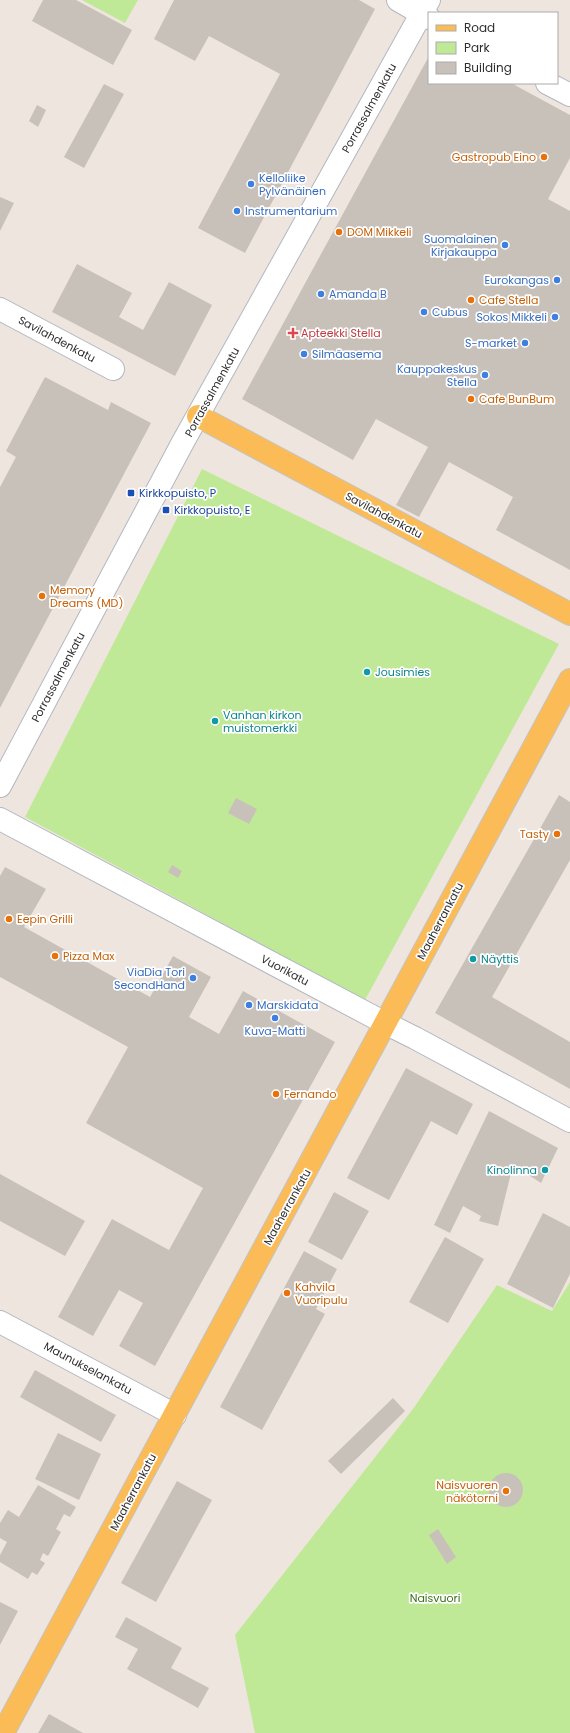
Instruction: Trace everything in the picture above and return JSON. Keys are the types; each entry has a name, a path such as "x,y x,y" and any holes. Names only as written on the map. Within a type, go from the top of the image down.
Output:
{"main road":[{"name":"Savilahdenkatu","path":"198,416 570,614"},
{"name":"Maaherrankatu","path":"3,1733 570,680"}],"street":[{"path":"398,0 427,10"},
{"name":"Porrassalmenkatu","path":"0,786 198,416 427,10"},
{"path":"549,84 570,96"},
{"name":"Savilahdenkatu","path":"0,309 113,369"},
{"name":"Vuorikatu","path":"0,819 385,1024 415,1038 570,1122"},
{"name":"Maunukselankatu","path":"0,1322 175,1415"}],"green space":[{"path":"82,0 138,0 125,23"},
{"path":"202,469 559,644 365,1000 25,817"},
{"name":"Naisvuori","path":"570,1282 570,1733 255,1733 235,1635 413,1409 497,1285 552,1311"}],"building":[{"path":"43,0 76,0 132,30 113,65 32,21"},
{"path":"174,0 359,0 375,9 245,253 198,228 280,74 209,36 195,61 154,39"},
{"path":"428,58 428,84 513,84 570,115 570,158 548,199 570,211 570,570 496,530 513,497 449,462 419,517 396,505 428,447 376,419 353,460 242,399"},
{"path":"104,84 124,94 84,168 64,157"},
{"path":"37,105 46,110 38,127 29,121"},
{"path":"0,197 14,203 0,231"},
{"path":"77,264 132,293 119,317 143,330 169,282 212,305 175,376 52,312"},
{"path":"45,377 108,410 111,402 151,423 0,708 0,487 16,457 6,451"},
{"path":"559,795 570,802 570,860 492,997 570,1042 570,1089 435,1013"},
{"path":"236,798 257,809 249,824 228,813"},
{"path":"172,865 182,871 178,878 168,872"},
{"path":"5,867 46,889 24,927 150,997 173,956 211,977 189,1017 219,1034 243,991 335,1042 155,1366 119,1346 143,1303 119,1290 93,1336 58,1317 112,1219 169,1250 203,1188 86,1123 128,1047 0,977 0,876"},
{"path":"406,1068 473,1104 457,1135 431,1121 389,1200 347,1178"},
{"path":"489,1111 558,1148 541,1183 513,1165 498,1226 479,1221 481,1216 463,1206 450,1233 434,1225"},
{"path":"0,1174 85,1221 65,1256 0,1221"},
{"path":"334,1192 369,1211 342,1260 308,1242"},
{"path":"543,1213 570,1227 570,1274 553,1308 507,1284"},
{"path":"445,1237 484,1259 448,1323 409,1302"},
{"path":"304,1251 337,1269 316,1309 325,1314 262,1430 220,1407"},
{"path":"35,1370 116,1415 101,1442 20,1397"},
{"path":"393,1398 405,1411 341,1474 328,1461"},
{"path":"58,1433 101,1454 79,1500 35,1479"},
{"name":"Naisvuoren näkötorni","path":"506,1473 518,1478 523,1490 518,1502 506,1507 494,1502 489,1490 494,1478"},
{"path":"177,1481 212,1500 156,1602 121,1583"},
{"path":"38,1485 76,1507 70,1517 64,1514 56,1529 61,1532 48,1556 43,1553 40,1560 45,1563 37,1575 32,1572 28,1579 0,1562 0,1555 7,1542 0,1538 0,1523 8,1510 19,1517"},
{"path":"438,1529 456,1557 447,1564 429,1535"},
{"path":"0,1602 18,1611 0,1645"},
{"path":"126,1617 182,1648 171,1668 209,1688 198,1708 127,1669 138,1649 115,1637"},
{"path":"49,1714 83,1733 38,1733"}],"place":[{"name":"Gastropub Eino","path":"544,157"},
{"name":"Kelloliike Pylvänäinen","path":"251,184"},
{"name":"Instrumentarium","path":"237,211"},
{"name":"DOM Mikkeli","path":"339,232"},
{"name":"Suomalainen Kirjakauppa","path":"505,245"},
{"name":"Eurokangas","path":"557,280"},
{"name":"Amanda B","path":"321,294"},
{"name":"Cafe Stella","path":"471,300"},
{"name":"Cubus","path":"424,312"},
{"name":"Sokos Mikkeli","path":"555,317"},
{"name":"Apteekki Stella","path":"293,333"},
{"name":"S-market","path":"525,343"},
{"name":"Silmäasema","path":"304,354"},
{"name":"Kauppakeskus Stella","path":"485,375"},
{"name":"Cafe BunBum","path":"471,399"},
{"name":"Kirkkopuisto, P","path":"131,493"},
{"name":"Kirkkopuisto, E","path":"166,510"},
{"name":"Memory Dreams (MD)","path":"42,596"},
{"name":"Jousimies","path":"367,672"},
{"name":"Vanhan kirkon muistomerkki","path":"215,721"},
{"name":"Tasty","path":"557,834"},
{"name":"Eepin Grilli","path":"9,919"},
{"name":"Pizza Max","path":"55,956"},
{"name":"Näyttis","path":"473,959"},
{"name":"ViaDia Tori SecondHand","path":"193,978"},
{"name":"Marskidata","path":"249,1005"},
{"name":"Kuva-Matti","path":"275,1018"},
{"name":"Fernando","path":"276,1094"},
{"name":"Kinolinna","path":"545,1170"},
{"name":"Kahvila Vuoripulu","path":"287,1293"},
{"name":"Naisvuoren näkötorni","path":"506,1491"}]}
